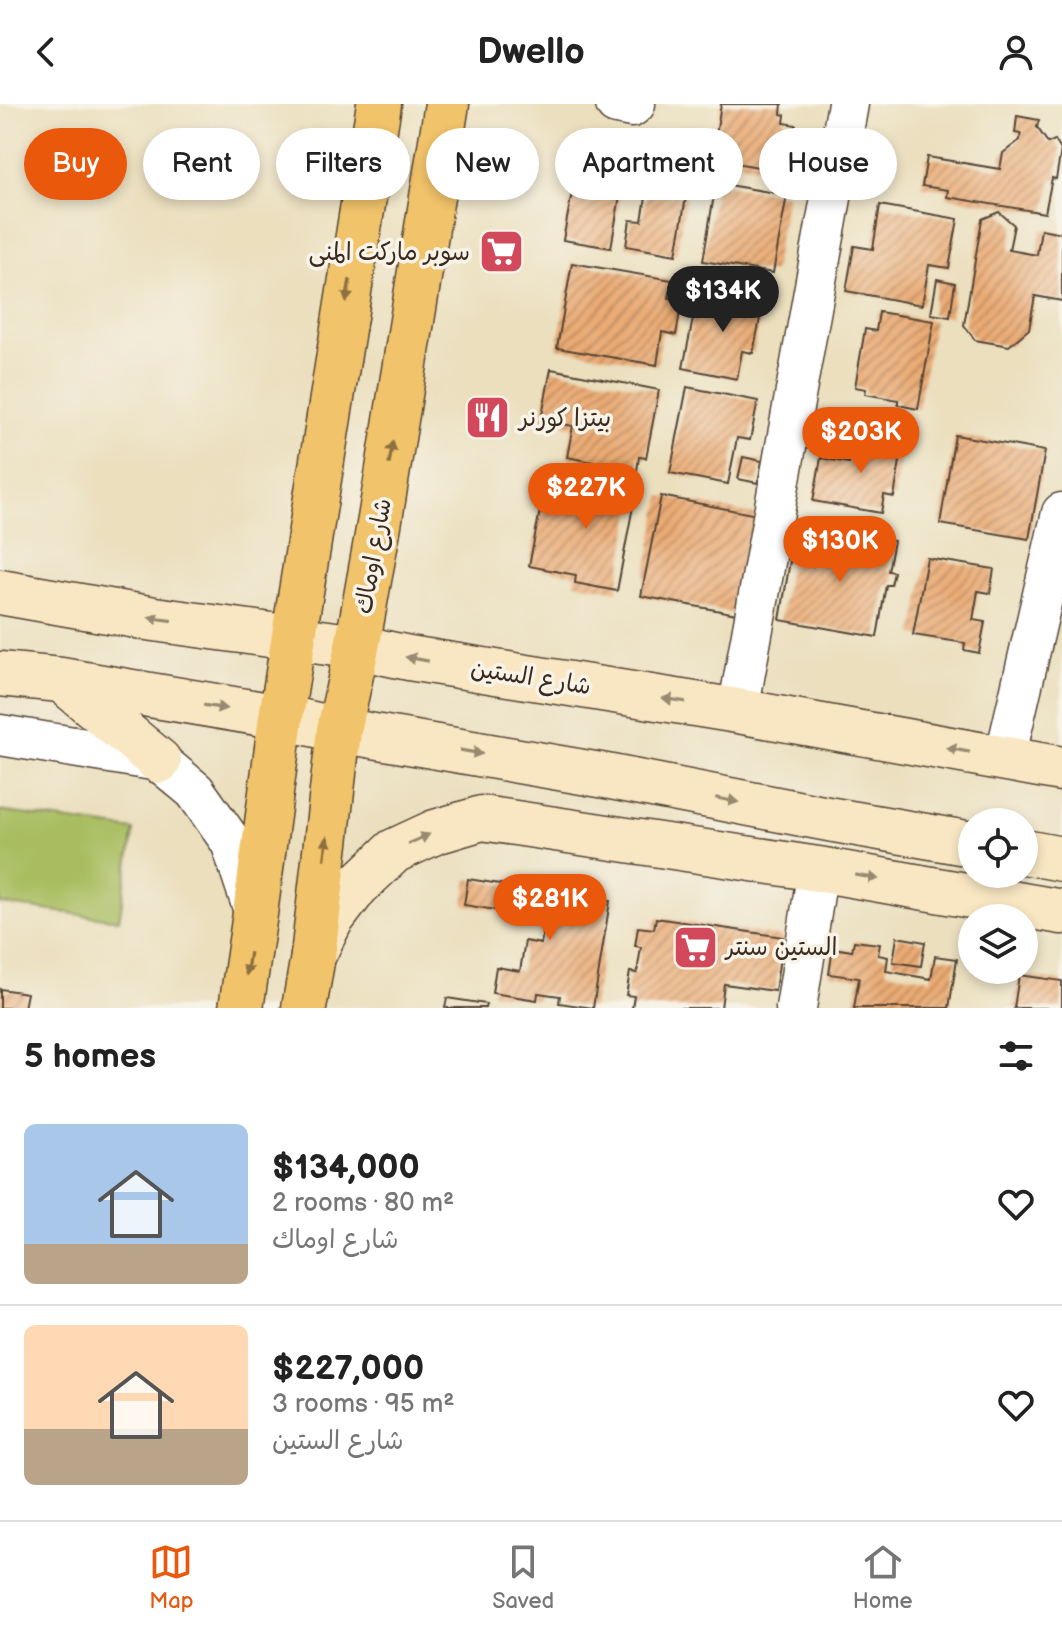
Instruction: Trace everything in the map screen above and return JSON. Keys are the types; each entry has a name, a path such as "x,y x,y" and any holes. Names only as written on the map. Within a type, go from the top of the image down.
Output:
{"main road":[{"path":"241,1008 293,637 379,104"},
{"name":"شارع اوماك","path":"304,1008 313,956 339,730 380,519 447,104"},
{"path":"313,509 380,519"},
{"name":"شارع الستين","path":"0,592 154,619 357,647 1062,769"},
{"path":"0,674 61,680 281,717 958,842"},
{"path":"61,680 159,761"},
{"path":"313,956 331,920 357,886 394,851 548,789 606,776"},
{"path":"482,818 818,869 1062,912"},
{"path":"1038,855 1062,859"}],"street":[{"path":"616,104 631,107 635,104"},
{"path":"738,711 848,104"},
{"path":"1005,758 1062,513"},
{"path":"0,735 159,761 195,791 231,842 255,914"},
{"path":"796,1008 818,869"}],"green space":[{"path":"0,811 134,830 119,920 0,904"}],"building":[{"path":"721,104 782,104 784,123 796,125 795,128 759,128 759,167 743,164 743,128 717,128"},
{"path":"1017,116 1039,120 1037,127 1048,143 1055,140 1061,150 1045,213 947,197 948,190 922,186 927,157 1000,169 1003,153 1020,140 1021,134 1015,133"},
{"path":"743,188 759,190 759,200 786,200 773,273 703,261 713,200 743,200"},
{"path":"571,200 619,200 611,248 563,240"},
{"path":"646,200 686,200 676,255 626,246 630,220 642,221"},
{"path":"880,205 958,219 949,268 929,265 922,305 846,291 854,246 873,249"},
{"path":"999,212 1014,225 1009,250 1037,255 1041,229 1062,233 1062,301 1035,296 1029,329 1009,346 975,340 964,325 982,219"},
{"path":"572,263 672,280 669,298 682,300 676,335 662,332 657,365 557,348"},
{"path":"937,279 955,283 950,317 931,314"},
{"path":"725,292 764,300 753,353 742,351 737,379 683,368 697,299 722,304"},
{"path":"879,312 934,321 918,409 898,405 898,400 865,394 866,389 855,387 865,329 876,331"},
{"path":"551,369 659,390 646,458 639,457 637,471 567,457 573,426 541,420"},
{"path":"687,387 758,401 750,440 737,438 728,484 670,473"},
{"path":"863,413 886,417 883,432 861,428"},
{"path":"831,414 853,418 849,436 828,432"},
{"path":"891,416 907,419 905,432 889,428"},
{"path":"854,434 903,443 894,497 884,495 881,513 813,501 821,458 849,463"},
{"path":"955,435 1045,451 1029,539 940,524"},
{"path":"743,457 762,461 758,483 738,479"},
{"path":"574,472 637,485 617,591 575,583 576,575 529,566 543,495 569,499"},
{"path":"661,496 762,516 742,615 641,596"},
{"path":"819,528 894,541 888,571 894,572 891,585 886,585 877,637 780,620 790,561 813,566"},
{"path":"927,558 994,569 990,593 978,591 973,620 985,622 979,653 964,650 965,643 913,635"},
{"path":"468,879 610,901 593,1008 559,1003 560,996 538,993 537,1000 492,993 496,967 520,971 525,941 541,944 545,918 464,905"},
{"path":"656,918 783,937 775,991 724,984 721,1008 632,1008 634,996 626,995 630,972 637,973 641,947 635,946 638,927 654,929"},
{"path":"897,937 925,942 921,966 893,962"},
{"path":"854,941 880,944 878,955 888,957 886,971 931,979 935,956 957,959 949,1008 854,1008 859,978 829,974 833,948 852,951"},
{"path":"1038,978 1062,981 1062,1008 1014,1008 1018,984 1038,984"},
{"path":"0,989 27,993 24,1008 0,1008"},
{"path":"447,998 486,1004 485,1008 445,1008"}],"place":[{"name":"سوبر ماركت المنى","path":"501,252"},
{"name":"بيتزا كورنر","path":"488,418"},
{"name":"الستين سنتر","path":"695,947"}]}
